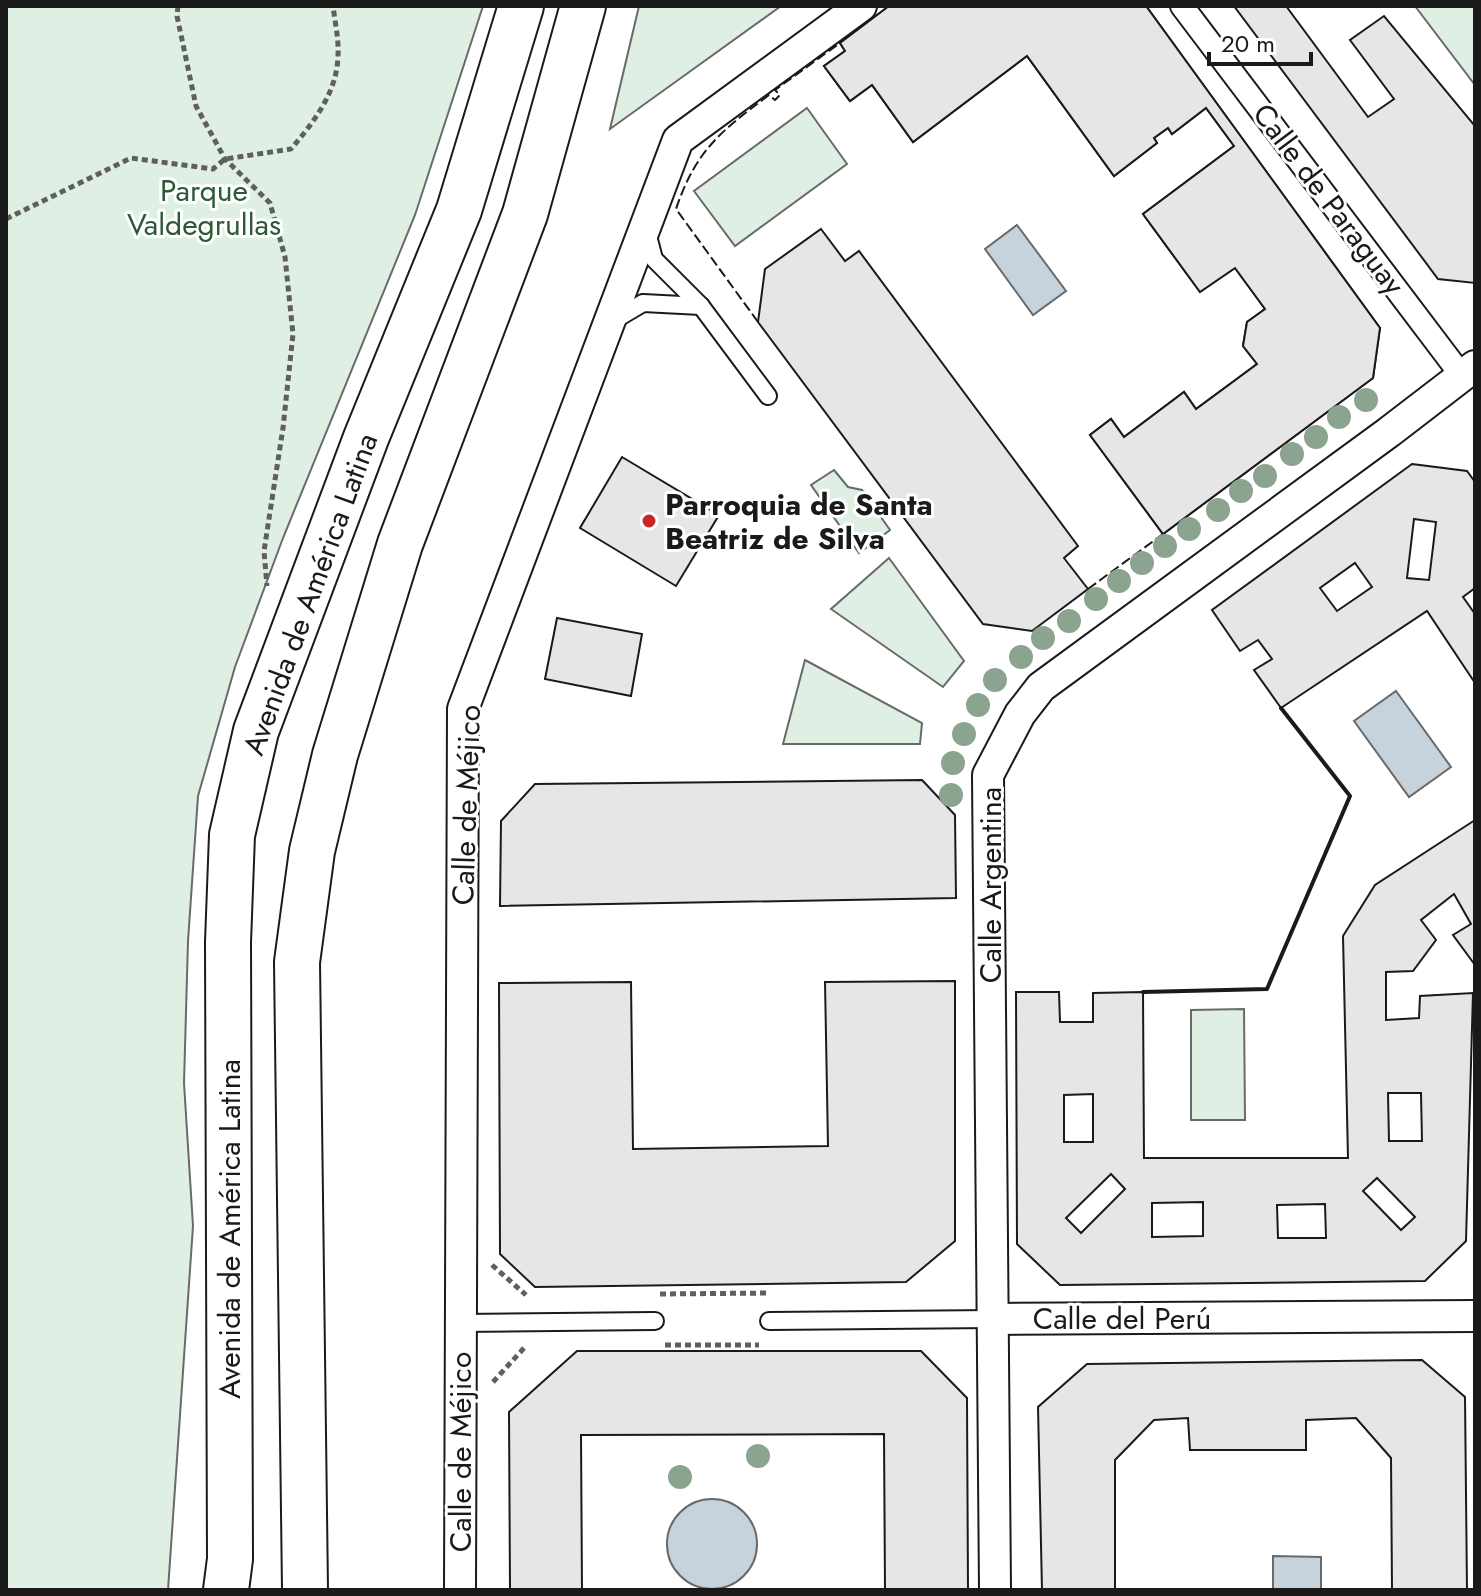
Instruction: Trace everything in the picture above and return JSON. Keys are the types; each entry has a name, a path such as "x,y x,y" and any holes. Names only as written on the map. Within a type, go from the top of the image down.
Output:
{"main road":[{"name":"Avenida de América Latina","path":"226,1590 230,1559 228,942 232,835 256,731 366,438 459,210 521,6"},
{"path":"305,1590 297,962 312,851 335,755 400,544 525,214 583,6"}],"street":[{"name":"Calle de Méjico","path":"460,1590 463,709 678,140 861,6"},
{"name":"Calle de Paraguay","path":"1182,6 1471,378"},
{"name":"Calle Argentina","path":"995,1590 988,775 1002,744 1041,687 1471,378"},
{"name":"Calle del Perú","path":"994,1319 1475,1316"}],"lane":[{"path":"645,228 654,259 701,306 768,396"},
{"path":"609,323 643,303 701,306"},
{"name":"Calle del Perú","path":"769,1321 994,1319"},
{"path":"460,1323 655,1321"}],"path":[{"path":"178,6 177,16 196,106 225,159 270,203 285,257 293,334 283,428 264,551 267,586"},
{"path":"6,219 131,158 213,169 225,159 291,149 312,125 330,94 338,57 333,6"},
{"path":"489,1262 525,1295 539,1295"},
{"path":"655,1294 771,1293"},
{"path":"656,1345 771,1345"},
{"path":"490,1386 526,1346"}],"green space":[{"name":"Parque Valdegrullas","path":"6,6 483,6 415,215 283,538 235,667 198,796 188,941 184,1083 193,1226 168,1590 6,1590"},
{"path":"639,6 781,6 610,129"},
{"path":"1415,6 1475,6 1475,85"},
{"path":"807,108 847,164 735,246 694,191"},
{"path":"834,470 848,487 862,490 890,530 859,553 811,485"},
{"path":"889,558 964,661 943,687 831,609"},
{"path":"805,660 922,723 920,744 783,744"},
{"path":"1244,1009 1245,1120 1191,1120 1191,1010"}],"shaded area":[{"path":"1017,225 1066,291 1033,315 985,249"},
{"path":"1396,691 1451,767 1409,797 1354,721"},
{"path":"712,1499 729,1503 744,1512 753,1527 757,1544 753,1561 744,1576 729,1585 712,1589 695,1585 680,1576 671,1561 667,1544 671,1527 680,1512 695,1503"},
{"path":"1273,1556 1321,1557 1321,1590 1273,1590"}],"building":[{"path":"889,6 1146,6 1380,328 1373,378 1163,534 1090,435 1111,419 1124,437 1184,392 1196,409 1257,364 1243,346 1247,322 1265,309 1235,268 1200,292 1143,214 1234,146 1206,108 1172,134 1168,128 1154,138 1157,143 1114,176 1027,56 913,142 872,85 850,101 824,66 845,51 840,43","holes":["968,12 979,26 951,47 940,33","1100,35 1114,54 1100,64 1085,45","1120,62 1128,73 1116,82 1108,72","1239,226 1243,231 1230,241 1238,250 1250,241 1257,251 1243,261 1225,236","1302,307 1317,326 1307,333 1298,332 1291,322 1293,314","1297,351 1302,351 1310,361 1291,376 1285,367 1286,358"]},
{"path":"889,6 1146,6 1380,328 1373,378 1163,534 1090,435 1111,419 1124,437 1184,392 1196,409 1257,364 1243,346 1247,322 1265,309 1235,268 1200,292 1143,214 1234,146 1206,108 1172,134 1168,128 1154,138 1157,143 1114,176 1027,56 913,142 872,85 850,101 824,66 845,51 840,43"},
{"path":"1234,6 1286,6 1368,117 1394,99 1350,40 1384,16 1475,126 1475,283 1438,279"},
{"path":"821,229 845,261 859,251 1078,546 1064,558 1088,589 1032,631 983,624 758,322 765,269"},
{"name":"Parroquia de Santa Beatriz de Silva","path":"622,457 719,515 676,586 580,528"},
{"path":"1412,464 1467,471 1475,482 1475,588 1463,597 1475,614 1475,683 1427,611 1281,708 1254,670 1272,659 1258,640 1240,651 1212,610","holes":["1414,519 1436,522 1429,580 1407,578","1355,563 1372,587 1337,611 1320,588"]},
{"path":"557,618 642,634 631,696 545,679"},
{"path":"922,780 955,815 956,898 500,906 501,821 535,784"},
{"path":"1475,820 1475,965 1453,935 1471,924 1454,894 1421,920 1436,940 1413,971 1386,972 1386,1020 1419,1018 1420,996 1473,993 1466,1241 1425,1281 1060,1285 1017,1244 1016,992 1059,992 1060,1022 1093,1022 1093,993 1143,992 1144,1158 1348,1158 1343,936 1375,885","holes":["1388,1093 1421,1093 1422,1141 1389,1141","1093,1094 1093,1142 1064,1142 1064,1095","1111,1174 1125,1189 1081,1233 1066,1218","1377,1178 1415,1217 1401,1230 1363,1191","1203,1202 1203,1236 1152,1237 1152,1203","1325,1204 1326,1238 1278,1238 1277,1205"]},
{"path":"955,981 955,1241 906,1282 535,1287 500,1254 499,983 631,982 633,1149 828,1146 825,982"},
{"path":"577,1351 921,1351 967,1398 968,1590 885,1590 884,1434 581,1435 582,1590 510,1590 509,1412"},
{"path":"1422,1360 1465,1397 1467,1590 1392,1590 1391,1458 1356,1418 1306,1420 1306,1450 1190,1450 1188,1418 1154,1420 1115,1460 1115,1590 1042,1590 1038,1407 1087,1364"}],"fence":[{"path":"758,322 676,209 692,171 712,143 769,95 775,100 780,95 775,90 840,43"},
{"path":"1088,589 1163,534"}],"wall":[{"path":"1143,992 1267,989 1350,796 1281,708"}],"place":[{"name":"Parroquia de Santa Beatriz de Silva","path":"649,521"}]}
